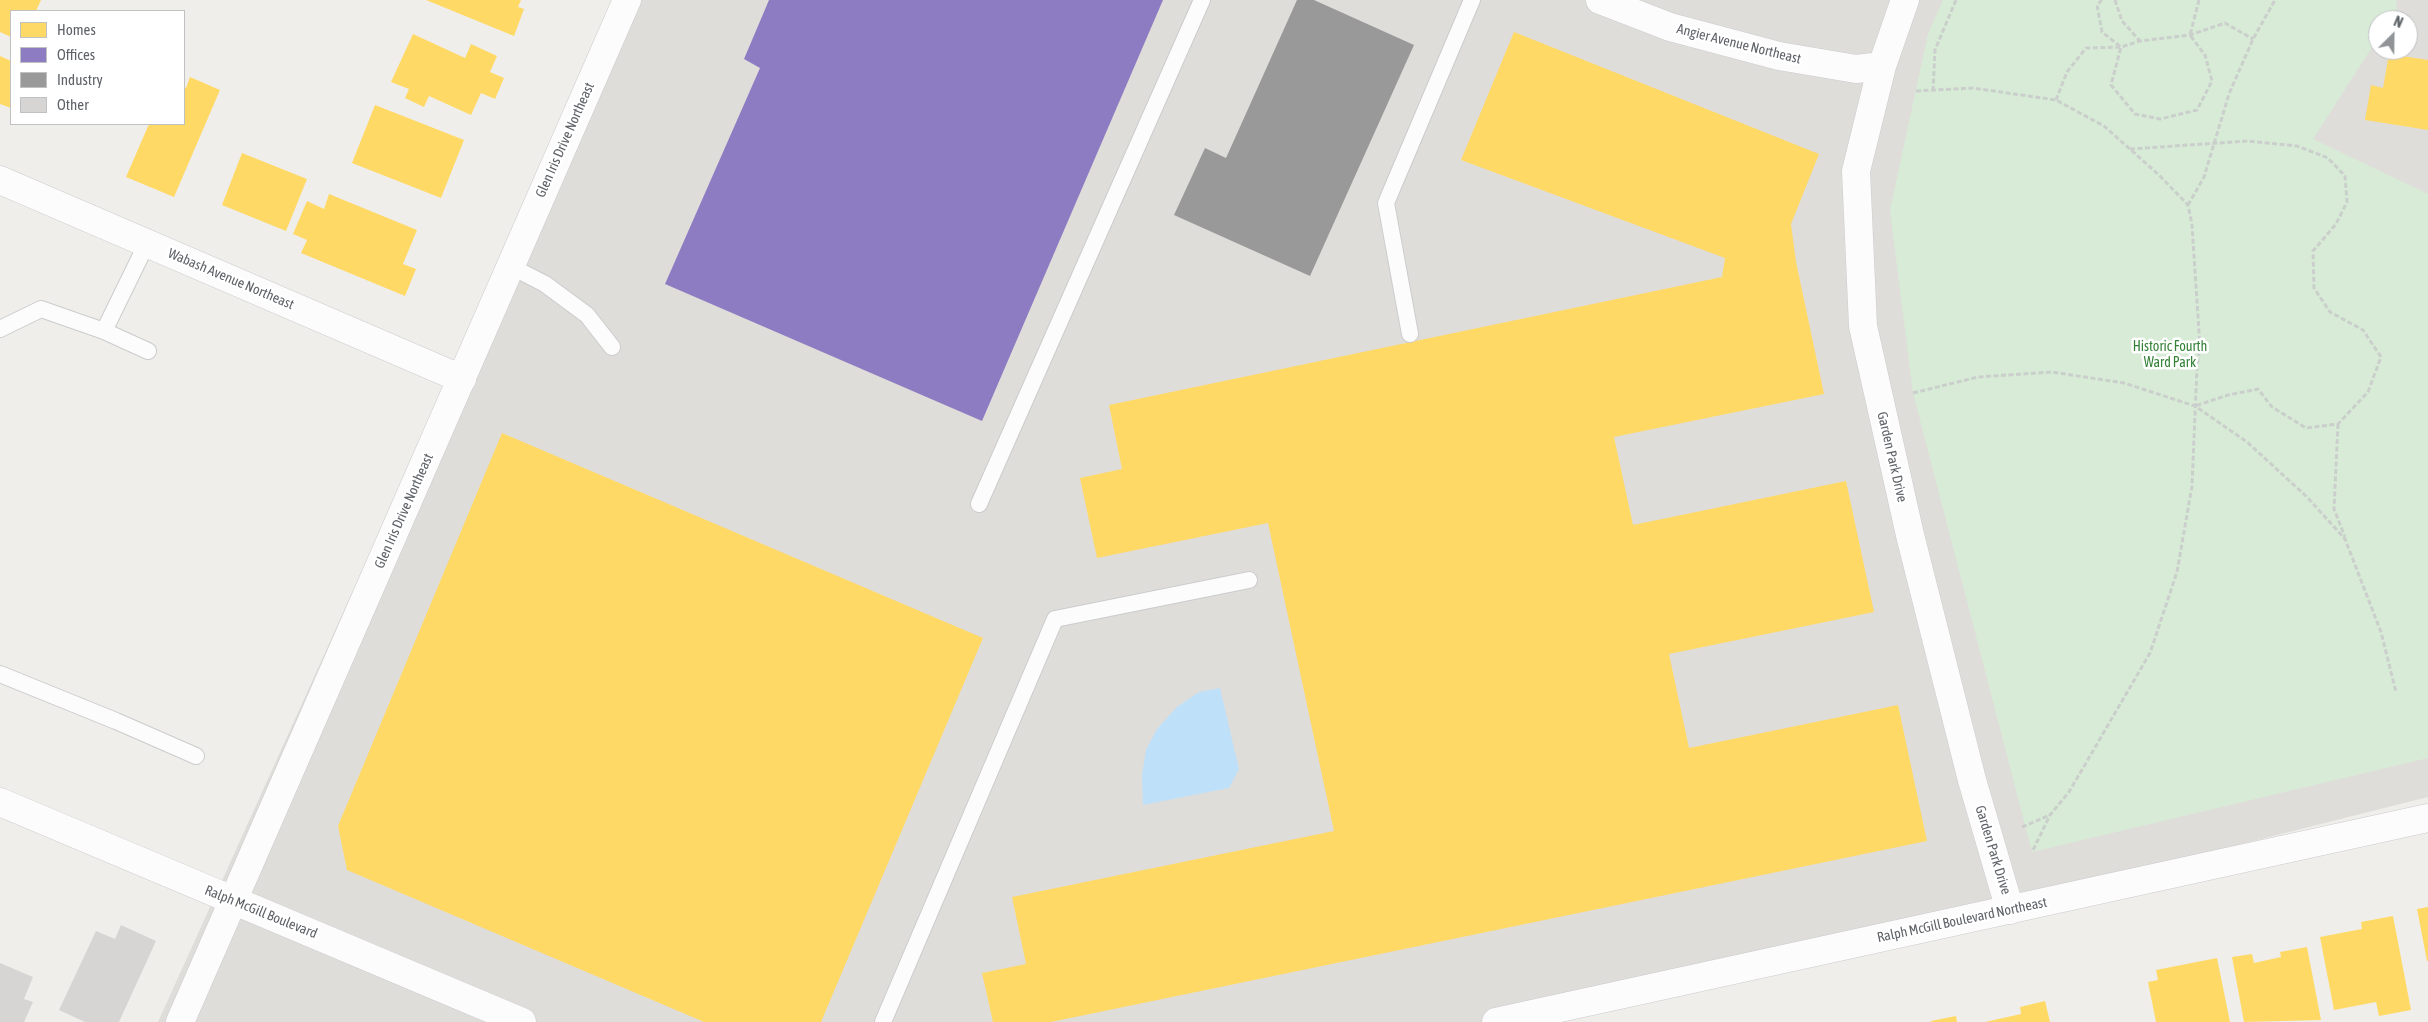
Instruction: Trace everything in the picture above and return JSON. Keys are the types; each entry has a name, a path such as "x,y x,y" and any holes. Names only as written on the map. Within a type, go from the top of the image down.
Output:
{"street":[{"name":"Glen Iris Drive Northeast","path":"180,1022 627,0"},
{"name":"Angier Avenue Northeast","path":"1600,0 1670,27 1779,56 1856,69 1882,66"},
{"name":"Garden Park Drive","path":"1905,0 1882,66 1856,171 1863,326 1910,535 1972,780 2010,910"},
{"name":"Wabash Avenue Northeast","path":"0,180 462,379"},
{"name":"Ralph McGill Boulevard","path":"0,802 522,1022"},
{"name":"Ralph McGill Boulevard Northeast","path":"1496,1022 2428,818"}],"lane":[{"path":"978,504 1202,0"},
{"path":"1410,334 1386,203 1472,0"},
{"path":"104,331 148,243"},
{"path":"510,266 545,284 587,315 612,347"},
{"path":"0,329 41,309 104,331 148,350"},
{"path":"882,1022 1055,619 1249,580"},
{"path":"0,674 196,756"}],"path":[{"path":"1933,91 1935,50 1956,0"},
{"path":"2102,0 2097,5 2102,32 2121,47"},
{"path":"2115,0 2122,21 2140,41"},
{"path":"2190,35 2199,0"},
{"path":"2188,205 2204,177 2229,94 2253,39 2275,0"},
{"path":"2056,100 2067,72 2086,48 2121,47 2140,41 2190,35 2225,23 2253,39"},
{"path":"2121,47 2111,85 2135,114 2160,120 2197,110 2212,81 2205,55 2190,35"},
{"path":"1916,91 1973,88 2056,100 2104,126 2188,205 2194,245 2200,347 2195,406 2192,486 2177,572 2150,653 2070,792 2050,815 2032,852"},
{"path":"2130,149 2248,141 2297,146 2328,158 2345,176 2347,202 2336,224 2313,252 2314,288 2330,312 2363,330 2381,357 2368,392 2338,424 2306,428 2272,407 2258,390 2228,395 2195,406"},
{"path":"1913,393 1978,377 2052,372 2124,383 2195,406 2247,442 2307,497 2345,539"},
{"path":"2338,424 2334,509 2381,632 2396,692"},
{"path":"2015,830 2050,815"}],"shaded area":[{"path":"616,0 2428,0 2428,797 1535,1022 158,1022 446,385"}],"green space":[{"name":"Historic Fourth Ward Park","path":"1943,0 2396,0 2396,10 2368,10 2368,54 2313,139 2428,194 2428,758 2032,852 1913,393 1890,210 1928,34"}],"water":[{"path":"1220,688 1239,769 1229,788 1143,805 1142,775 1146,750 1157,729 1177,707 1199,692"}],"building: Homes":[{"path":"0,0 41,0 36,10 10,10 10,37 0,32"},
{"path":"426,0 521,0 518,7 524,9 514,36"},
{"path":"1514,32 1819,154 1791,224 1796,262 1824,394 1614,437 1633,525 1846,481 1874,612 1669,654 1689,748 1898,705 1927,841 1051,1022 993,1022 982,973 1026,964 1012,897 1334,831 1268,523 1097,558 1080,478 1122,469 1109,405 1722,277 1725,258 1461,160"},
{"path":"413,34 465,58 471,44 497,56 490,72 504,78 495,99 481,93 471,115 429,96 424,107 405,98 409,89 391,82"},
{"path":"0,56 10,61 10,108 0,104"},
{"path":"2418,58 2428,60 2428,130 2365,120 2371,85 2383,88 2388,60 2418,60"},
{"path":"190,77 220,90 174,197 126,177 149,125 185,125 186,88"},
{"path":"375,105 464,140 441,198 352,163"},
{"path":"242,153 307,179 286,231 222,205"},
{"path":"329,194 417,230 403,264 416,269 405,296 301,253 307,240 293,234 307,201 324,209"},
{"path":"502,433 983,638 821,1022 704,1022 347,870 338,826"},
{"path":"2428,907 2428,961 2427,961 2417,909"},
{"path":"2393,916 2411,1010 2379,1016 2376,1002 2334,1010 2320,937 2362,929 2361,922"},
{"path":"2307,947 2321,1020 2244,1022 2232,957 2252,954 2254,963 2281,957 2280,952"},
{"path":"2217,958 2230,1022 2156,1022 2148,982 2158,980 2156,970"},
{"path":"2045,1001 2050,1022 1985,1022 2021,1014 2020,1007"},
{"path":"1956,1016 1957,1022 1931,1022 1931,1021"}],"building: Offices":[{"path":"769,0 1163,0 982,421 665,284 760,68 744,59"}],"building: Industry":[{"path":"1297,0 1314,0 1414,45 1310,276 1174,215 1205,148 1226,158"}],"building: Other":[{"path":"121,925 156,941 119,1022 85,1022 59,1010 96,931 115,939"},
{"path":"0,963 33,977 24,999 33,1002 24,1022 0,1022"}]}
